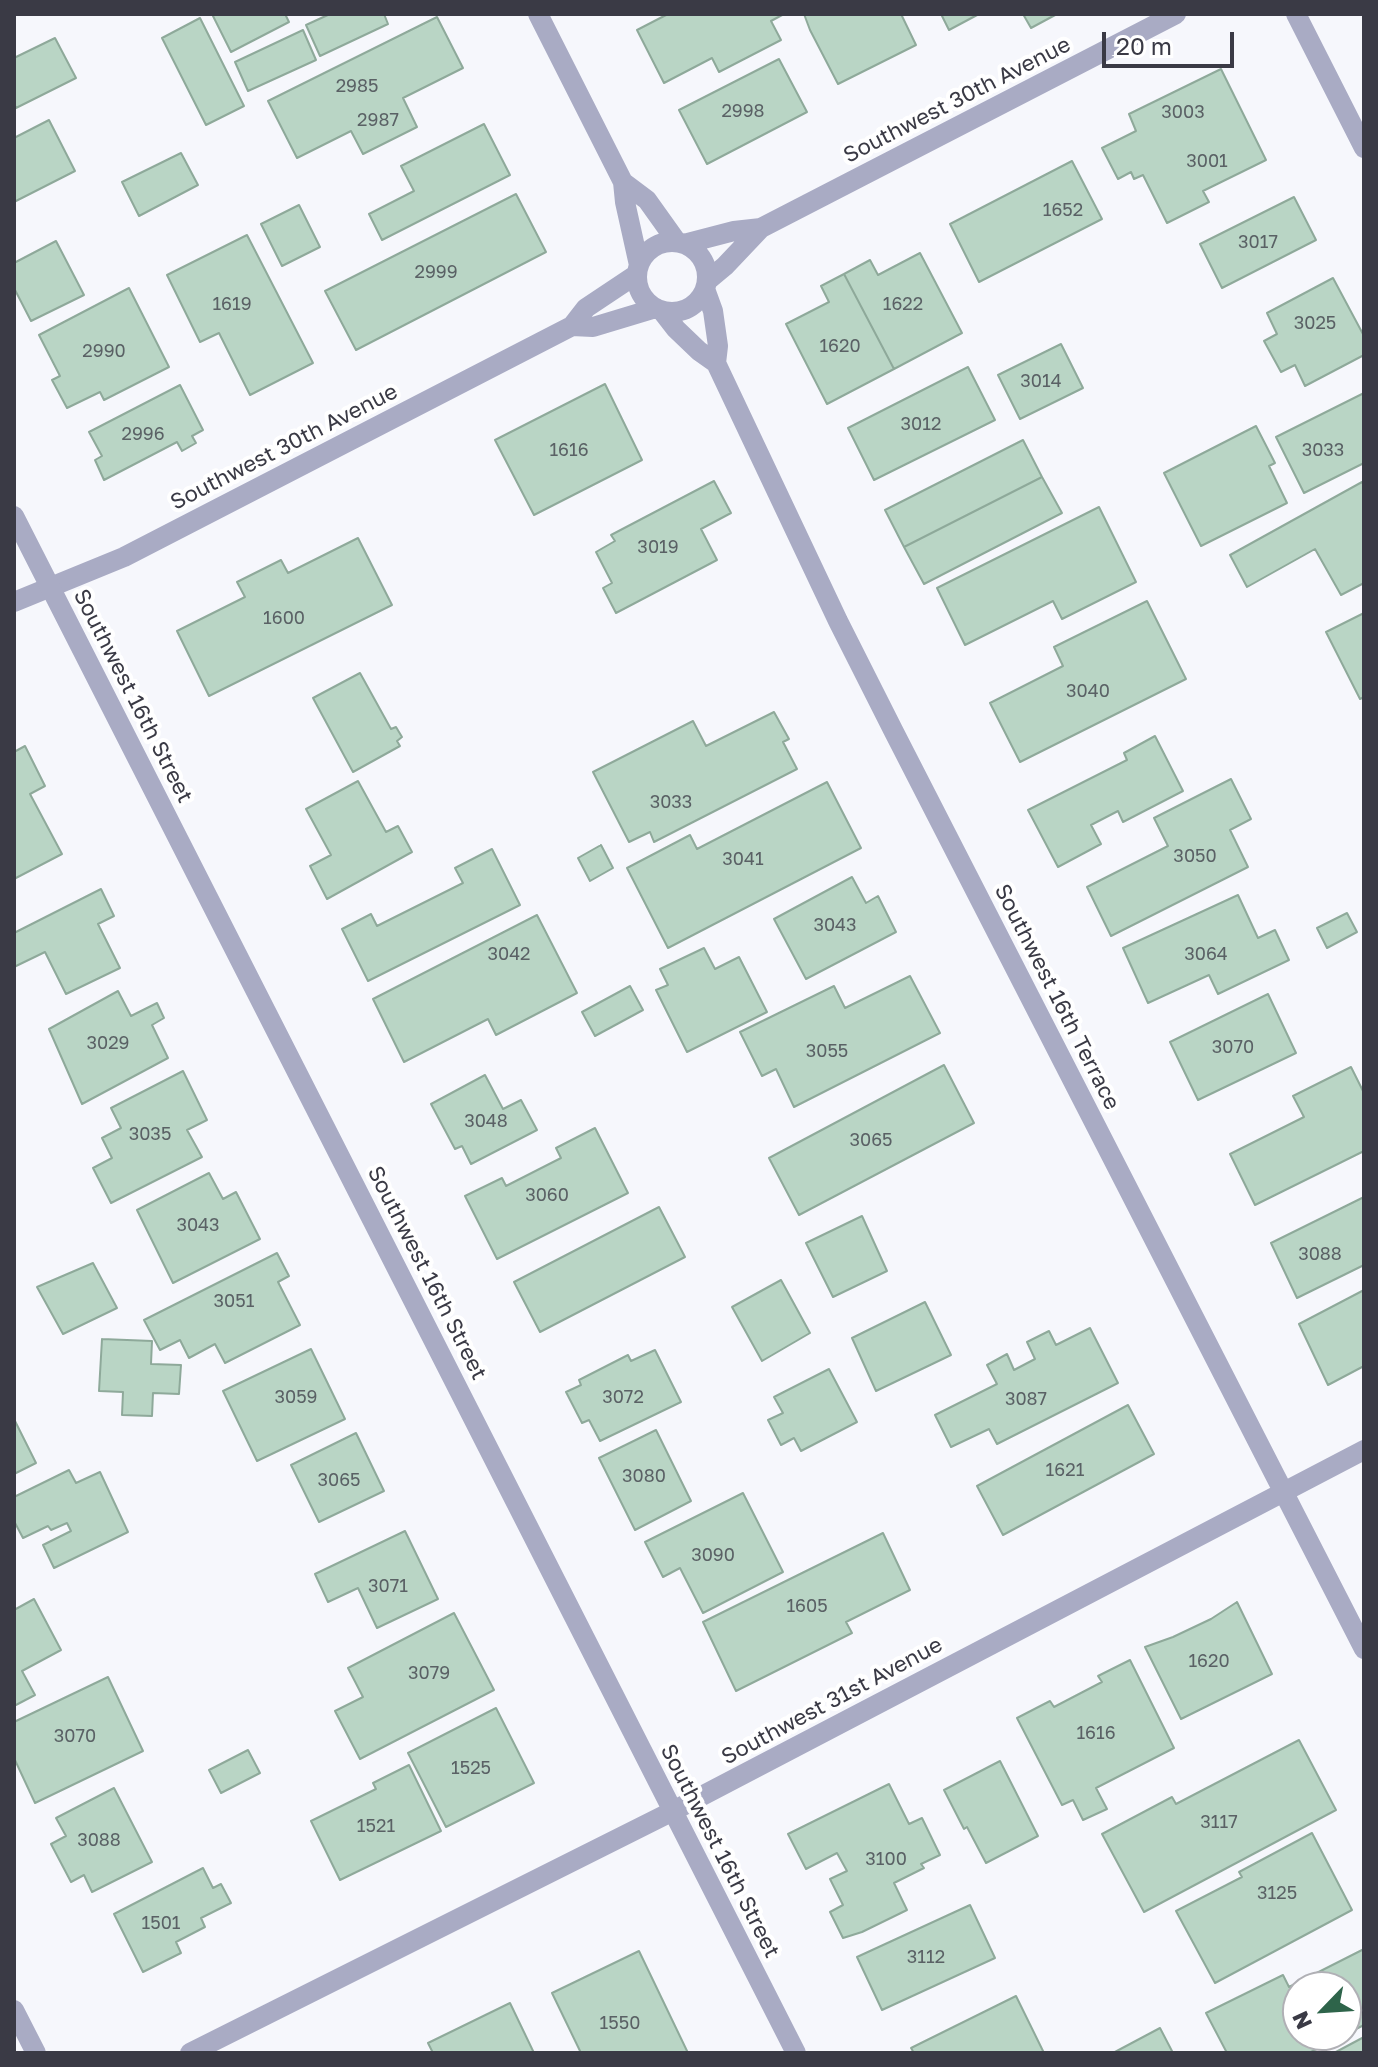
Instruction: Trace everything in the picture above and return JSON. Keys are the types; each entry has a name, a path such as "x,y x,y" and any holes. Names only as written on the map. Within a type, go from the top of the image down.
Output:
{"street":[{"path":"538,14 623,182 641,294 648,303 672,312 693,306 706,285 706,268 702,258 694,249 681,243 665,242 654,247 644,254 638,269"},
{"name":"Southwest 30th Avenue","path":"706,285 761,228 1176,14"},
{"path":"1296,14 1364,148"},
{"path":"623,182 647,200 681,243"},
{"name":"Southwest 30th Avenue","path":"681,243 761,228"},
{"name":"Southwest 30th Avenue","path":"14,602 124,557 572,326 586,308 638,269"},
{"name":"Southwest 16th Terrace","path":"706,285 718,346 716,363"},
{"name":"Southwest 30th Avenue","path":"572,326 593,327 659,309"},
{"name":"Southwest 16th Terrace","path":"659,309 699,351 716,363 838,621 1364,1649"},
{"name":"Southwest 16th Street","path":"14,516 796,2053"},
{"name":"Southwest 31st Avenue","path":"190,2053 673,1811 1364,1450"},
{"path":"14,2010 36,2053"}],"building":[{"path":"212,14 285,14 289,22 231,52"},
{"path":"330,14 384,14 388,24 320,56 306,25"},
{"path":"668,14 784,14 771,21 781,40 719,72 712,58 664,83 637,30"},
{"path":"804,14 901,14 916,45 838,84"},
{"path":"941,14 979,14 949,30"},
{"path":"1023,14 1057,14 1031,28"},
{"path":"437,17 463,68 403,98 417,127 363,154 351,131 297,158 268,101"},
{"path":"200,18 244,106 206,125 162,38"},
{"path":"303,30 316,60 248,91 235,62"},
{"path":"55,38 76,78 16,108 14,58"},
{"path":"779,59 807,112 707,164 679,110"},
{"path":"1221,69 1266,160 1203,191 1209,202 1167,223 1143,175 1134,179 1131,172 1118,179 1102,148 1136,131 1129,114"},
{"path":"49,120 75,171 14,202 14,138"},
{"path":"484,124 510,175 382,240 369,214 414,191 401,166"},
{"path":"181,153 198,185 139,216 122,182"},
{"path":"1072,161 1102,219 979,282 950,224"},
{"path":"516,194 546,252 356,350 325,291"},
{"path":"1294,197 1316,240 1222,288 1200,244"},
{"path":"299,205 320,247 282,266 261,224"},
{"path":"247,235 313,363 250,395 219,333 200,342 167,275"},
{"path":"56,241 84,295 31,321 14,288 14,263"},
{"path":"920,253 962,333 894,369 844,274 870,260 878,275"},
{"path":"844,274 894,369 827,404 786,324 829,302 821,286"},
{"path":"1333,278 1364,336 1364,355 1305,386 1295,365 1281,372 1264,341 1277,334 1267,313"},
{"path":"129,288 169,367 104,400 100,392 67,408 52,380 60,376 39,335"},
{"path":"1061,344 1083,388 1020,419 998,375"},
{"path":"968,367 995,420 874,480 848,428"},
{"path":"605,384 642,460 534,515 495,440"},
{"path":"180,385 203,430 192,436 196,443 182,451 177,442 104,480 95,460 102,456 89,432"},
{"path":"1364,393 1364,463 1304,493 1276,437"},
{"path":"1256,426 1275,463 1269,466 1287,503 1201,546 1164,473"},
{"path":"1023,440 1042,477 904,547 885,510"},
{"path":"1042,477 1062,513 924,584 904,547"},
{"path":"714,481 731,513 701,529 717,560 616,613 603,588 612,583 596,552 615,541 611,535"},
{"path":"1362,482 1364,583 1341,595 1315,549 1247,587 1230,555"},
{"path":"1099,507 1136,582 1062,619 1053,601 965,645 937,588"},
{"path":"358,538 392,605 209,696 177,631 245,597 237,582 281,560 288,573"},
{"path":"1147,601 1186,679 1020,762 990,703 1063,666 1054,647"},
{"path":"1364,613 1364,697 1360,699 1326,632"},
{"path":"360,673 391,729 396,727 402,737 397,741 400,746 353,772 313,698"},
{"path":"774,712 789,739 783,742 797,769 654,842 650,832 629,842 593,772 693,721 706,746"},
{"path":"1155,736 1183,791 1123,822 1118,811 1091,825 1101,844 1058,867 1028,810 1127,760 1124,753"},
{"path":"25,746 45,786 30,794 62,854 14,879 14,752"},
{"path":"1231,779 1251,819 1230,830 1248,867 1111,936 1087,887 1168,846 1154,818"},
{"path":"358,781 386,832 398,826 412,852 327,899 310,866 331,855 306,809"},
{"path":"827,782 861,848 668,948 627,868 690,835 697,849"},
{"path":"601,845 613,868 590,881 578,858"},
{"path":"492,849 520,905 368,981 342,929 371,914 377,926 463,883 455,868"},
{"path":"852,877 866,903 878,896 896,932 806,979 774,919"},
{"path":"101,889 114,916 98,924 120,968 66,994 45,952 14,967 14,933"},
{"path":"1238,895 1258,938 1275,930 1289,960 1218,994 1209,975 1148,1003 1123,948"},
{"path":"1347,913 1357,932 1327,948 1317,928"},
{"path":"537,915 577,993 496,1035 488,1019 404,1062 373,999"},
{"path":"704,948 715,969 739,957 767,1012 687,1052 656,990 668,985 660,969"},
{"path":"910,976 940,1033 794,1107 776,1069 762,1076 740,1032 834,986 845,1008"},
{"path":"630,986 643,1010 595,1036 582,1012"},
{"path":"118,991 131,1016 157,1003 164,1018 152,1025 168,1058 82,1104 49,1029"},
{"path":"1268,994 1296,1053 1198,1100 1170,1042"},
{"path":"944,1065 974,1123 799,1215 769,1158"},
{"path":"1351,1067 1364,1093 1364,1151 1255,1205 1230,1154 1304,1117 1293,1096"},
{"path":"183,1071 207,1120 187,1130 202,1157 111,1203 93,1168 112,1158 102,1138 121,1128 111,1108"},
{"path":"485,1075 503,1109 521,1100 537,1130 471,1164 462,1146 455,1149 431,1104"},
{"path":"595,1128 628,1193 497,1259 465,1196 502,1178 506,1186 561,1158 556,1148"},
{"path":"209,1173 223,1199 236,1192 260,1239 173,1283 137,1210"},
{"path":"1364,1197 1364,1265 1297,1298 1271,1243"},
{"path":"659,1207 685,1257 540,1332 514,1282"},
{"path":"862,1216 887,1271 833,1297 806,1243"},
{"path":"277,1253 289,1276 278,1282 300,1325 225,1363 215,1344 189,1358 180,1340 160,1350 144,1320"},
{"path":"93,1263 117,1308 63,1334 37,1287"},
{"path":"781,1280 810,1333 762,1361 732,1307"},
{"path":"1364,1290 1364,1366 1328,1385 1299,1324"},
{"path":"925,1302 951,1355 876,1391 852,1338"},
{"path":"1090,1328 1118,1383 997,1444 989,1429 951,1447 935,1415 997,1384 987,1365 1007,1354 1014,1370 1035,1359 1027,1342 1049,1331 1056,1345"},
{"path":"102,1339 152,1341 151,1364 181,1365 179,1394 153,1393 152,1416 122,1415 123,1392 99,1391"},
{"path":"311,1349 345,1419 257,1461 223,1391"},
{"path":"655,1350 681,1402 600,1441 589,1420 582,1423 566,1392 581,1385 579,1380 628,1355 631,1361"},
{"path":"829,1369 857,1422 801,1451 794,1438 781,1445 768,1420 783,1413 774,1397"},
{"path":"1128,1405 1154,1454 1003,1535 977,1486"},
{"path":"14,1419 36,1463 14,1474"},
{"path":"656,1430 691,1501 635,1530 599,1458"},
{"path":"356,1433 384,1491 319,1522 291,1465"},
{"path":"69,1470 76,1483 100,1472 128,1532 54,1568 43,1545 71,1531 67,1523 51,1530 48,1526 23,1538 14,1521 14,1497"},
{"path":"743,1493 783,1572 703,1613 680,1568 663,1577 645,1542"},
{"path":"405,1531 438,1599 377,1628 358,1588 328,1602 315,1574"},
{"path":"883,1533 910,1590 846,1622 852,1633 736,1691 703,1622"},
{"path":"34,1599 61,1650 22,1671 35,1695 14,1706 14,1610"},
{"path":"1237,1602 1272,1674 1181,1719 1145,1647 1211,1619"},
{"path":"454,1613 494,1690 360,1759 335,1711 363,1697 348,1668"},
{"path":"1130,1660 1174,1748 1096,1788 1107,1809 1083,1820 1073,1800 1062,1805 1017,1718 1050,1701 1054,1707 1102,1682 1098,1676"},
{"path":"108,1677 143,1751 35,1803 14,1758 14,1722"},
{"path":"496,1708 534,1783 446,1827 408,1753"},
{"path":"1299,1740 1336,1810 1144,1912 1102,1834 1172,1797 1176,1804"},
{"path":"248,1750 260,1773 221,1793 209,1770"},
{"path":"1000,1761 1038,1836 986,1863 944,1790"},
{"path":"409,1765 441,1831 340,1880 311,1821 376,1789 373,1783"},
{"path":"889,1784 909,1824 922,1818 940,1855 921,1864 924,1868 894,1883 907,1910 843,1938 830,1912 843,1905 830,1879 847,1871 837,1853 806,1869 788,1834"},
{"path":"114,1788 152,1862 92,1892 84,1875 71,1882 51,1844 66,1836 56,1818"},
{"path":"1312,1833 1352,1910 1215,1983 1176,1911 1242,1877 1239,1872"},
{"path":"203,1868 213,1888 221,1884 231,1903 201,1918 205,1927 176,1942 181,1953 143,1972 114,1914"},
{"path":"970,1905 995,1958 882,2010 857,1957"},
{"path":"1364,1949 1364,2025 1362,1971 1321,1971"},
{"path":"639,1951 688,2053 581,2053 552,1993"},
{"path":"1282,1975 1282,2051 1313,2051 1227,2053 1206,2013"},
{"path":"1016,1996 1044,2053 914,2053 911,2048"},
{"path":"510,2003 534,2053 433,2053 428,2043"},
{"path":"1160,2028 1173,2053 1113,2053"},
{"path":"1362,2038 1364,2053 1334,2053 1362,2051"}]}
